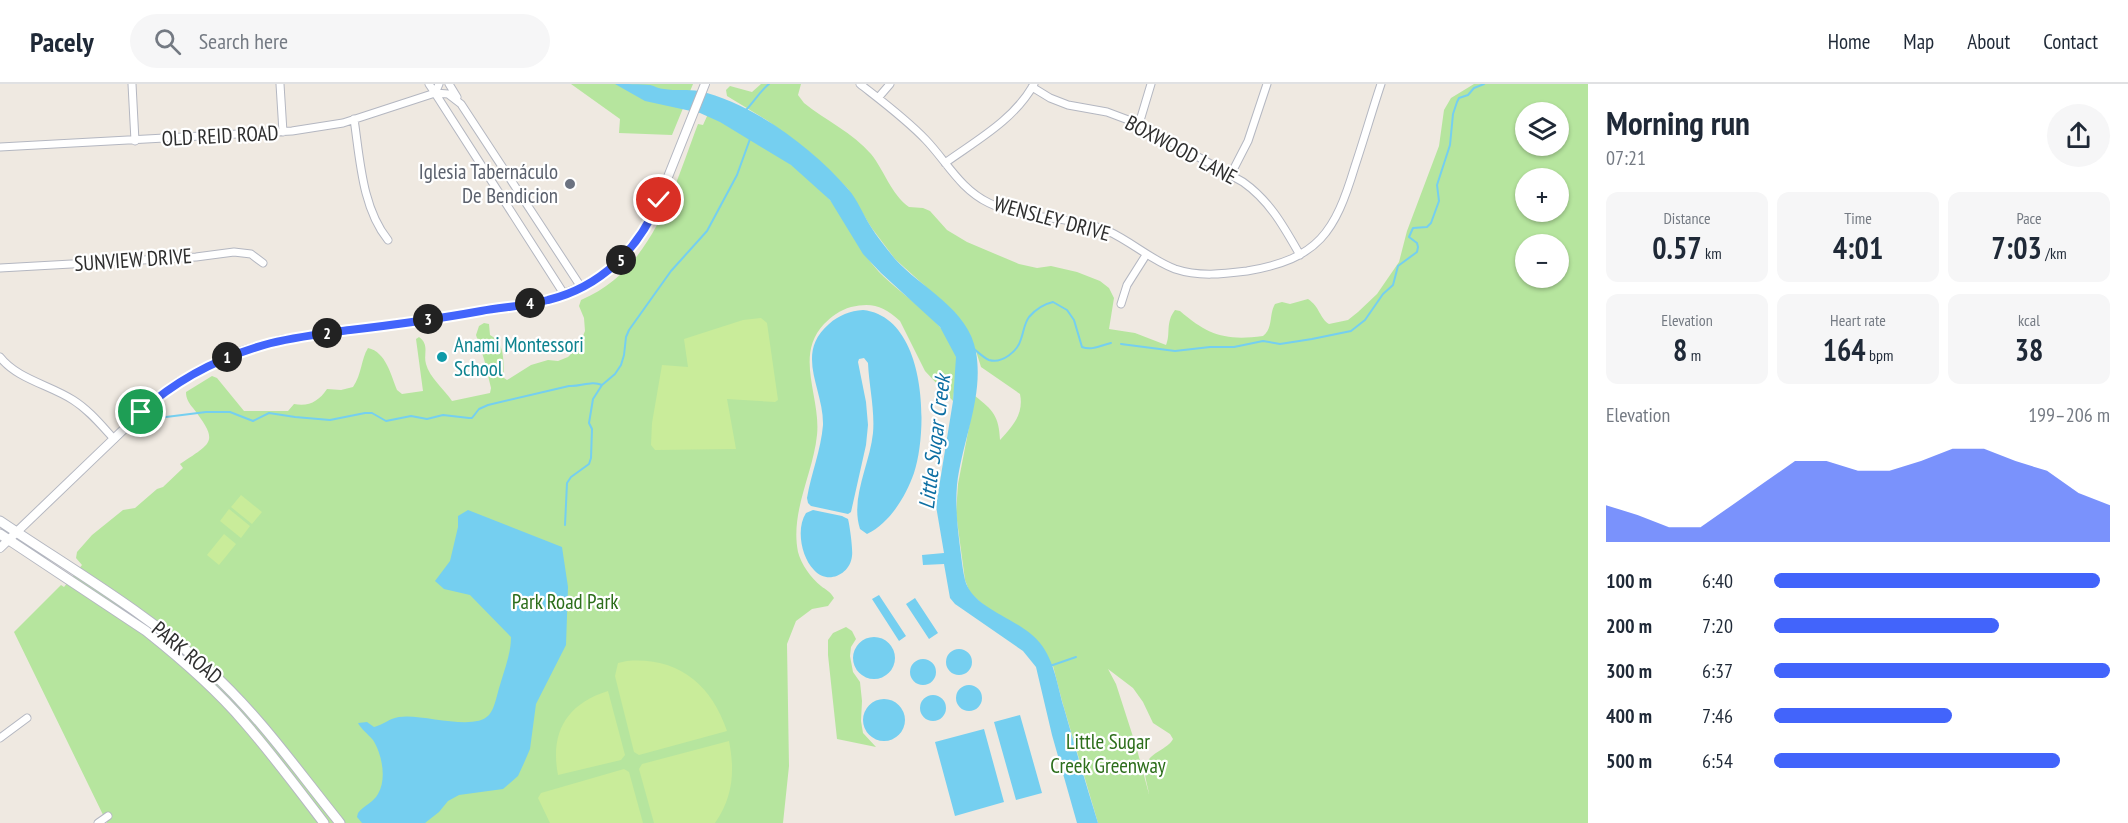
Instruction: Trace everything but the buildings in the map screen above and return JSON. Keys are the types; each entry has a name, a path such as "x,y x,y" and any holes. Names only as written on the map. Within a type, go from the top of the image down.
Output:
{"main road":[{"name":"PARK ROAD","path":"0,521 139,614 172,638 209,670 255,717 340,823"},
{"name":"PARK ROAD","path":"4,537 146,630 167,647 245,722 324,823"}],"street":[{"path":"132,84 135,141"},
{"path":"280,84 283,132"},
{"path":"429,84 564,294"},
{"path":"435,93 439,84"},
{"path":"449,84 581,287"},
{"path":"0,548 4,537 16,532 147,407 172,387 200,370 242,351 266,344 549,300 581,287 613,267 639,239 652,217 705,84"},
{"name":"WENSLEY DRIVE","path":"860,84 926,139 966,188 990,204 1104,229 1146,255 1178,270 1210,275 1267,267 1288,261 1300,255 1323,237 1339,214 1345,199 1381,84"},
{"path":"878,98 890,84"},
{"path":"1139,124 1151,84"},
{"path":"1230,176 1248,141 1266,84"},
{"path":"945,163 1013,112 1033,86"},
{"name":"BOXWOOD LANE","path":"1033,86 1062,103 1107,112 1139,124 1254,190 1270,205 1300,255"},
{"path":"435,93 448,94 461,104"},
{"name":"OLD REID ROAD","path":"0,147 283,132 354,120 435,93"},
{"path":"354,120 373,216 376,225 388,240"},
{"name":"SUNVIEW DRIVE","path":"0,268 196,257 234,252 251,254 263,263"},
{"path":"1121,304 1127,285 1146,255"},
{"path":"0,357 15,371 73,400 114,439"},
{"path":"0,738 27,718"},
{"path":"98,823 108,816"}],"green space":[{"path":"571,84 693,84 672,135 619,133 620,119"},
{"name":"Little Sugar Creek Greenway","path":"761,84 801,84 798,95 804,103 864,146 876,160 892,189 909,207 930,211 947,230 967,242 1019,264 1037,268 1051,266 1077,272 1100,281 1109,288 1114,298 1109,329 1135,333 1166,345 1170,319 1175,310 1209,331 1238,338 1263,336 1270,325 1275,304 1282,302 1290,304 1308,299 1329,324 1348,320 1377,294 1399,262 1407,231 1439,146 1444,110 1451,98 1474,84 1588,84 1588,823 1098,823 1053,666 970,593 965,580 956,513 958,484 975,396 994,414 1000,440 1019,414 1020,394 981,367 976,351 955,313 895,259 871,227 848,189 812,154 768,121 727,96 726,90 730,86 752,92","holes":["1108,669 1133,688 1153,723 1170,734 1173,739 1151,757 1146,765 1145,776 1149,794 1116,684"]},
{"name":"Park Road Park","path":"708,114 790,164 819,188 831,201 865,255 879,272 934,320 943,331 951,342 957,360 953,401 925,371 900,321 877,306 847,308 827,321 815,336 810,363 816,406 817,435 799,508 796,537 799,557 804,566 834,598 828,606 812,609 796,621 787,644 789,766 783,823 107,823 14,632 61,585 64,587 82,565 76,558 77,552 92,535 123,510 135,508 157,489 163,487 183,468 180,464 205,446 209,440 207,428 189,403 186,392 212,376 217,378 244,411 288,411 294,404 304,405 313,402 327,389 341,390 353,387 368,348 384,359 397,390 402,394 423,391 416,339 419,337 425,346 425,360 428,369 452,401 490,393 491,388 484,359 476,335 479,326 484,323 489,324 490,335 499,343 504,378 507,380 531,365 568,357 579,346 585,331 584,318 579,306 581,300 605,287 626,269 643,249 669,201 698,124 703,125"},
{"path":"761,318 767,323 778,400 775,402 727,399 736,449 655,450 651,445 652,423 662,365 688,367 684,339 743,320"},
{"path":"241,495 262,512 252,524 231,507"},
{"path":"229,509 250,526 241,538 220,521"},
{"path":"224,534 236,544 219,565 207,555"},
{"path":"846,627 852,631 856,639 851,647 850,656 853,672 860,682 863,733 876,747 837,739 828,640 833,633"},
{"path":"627,661 662,664 690,677 712,700 727,731 639,755 634,752 615,676 618,663"},
{"path":"608,691 625,755 621,760 558,775 557,746 564,722 581,704"},
{"path":"729,741 732,763 731,784 726,803 715,823 654,823 639,769 642,764"},
{"path":"624,769 629,772 643,823 550,823 538,798 541,793"}],"water":[{"path":"615,84 652,85 662,89 699,91 740,105 780,129 817,158 852,193 868,222 895,259 943,300 964,323 972,337 978,369 975,402 957,485 957,520 965,580 977,599 1031,634 1045,650 1055,674 1098,823 1077,823 1052,735 1036,667 1023,651 955,604 950,598 944,564 923,565 922,555 944,553 936,506 953,401 956,357 940,327 863,254 830,200 791,165 720,122 700,113 645,101"},
{"path":"863,310 884,317 900,332 911,353 918,377 921,403 919,453 911,482 902,500 890,516 867,534 860,529 857,505 873,433 873,407 868,363 864,358 859,359 858,362 868,425 866,445 851,512 848,514 811,506 807,498 823,425 813,372 813,347 819,335 833,321 845,314"},
{"path":"468,510 562,547 568,587 566,645 536,704 530,749 518,776 503,789 459,795 448,801 425,823 362,823 357,817 358,813 378,794 383,774 376,746 358,723 367,722 374,727 396,718 409,716 471,722 489,715 494,705 509,655 511,637 470,595 444,589 435,581 450,561 458,527 458,516"},
{"path":"813,510 848,519 852,556 847,568 837,576 825,577 819,574 806,558 803,550 801,526 806,513"},
{"path":"879,595 906,636 899,641 872,599"},
{"path":"915,598 938,633 929,639 906,604"},
{"path":"874,637 889,643 895,658 889,673 874,679 859,673 853,658 859,643"},
{"path":"959,649 968,653 972,662 968,671 959,675 950,671 946,662 950,653"},
{"path":"923,659 932,663 936,672 932,681 923,685 914,681 910,672 914,663"},
{"path":"969,685 978,689 982,698 978,707 969,711 960,707 956,698 960,689"},
{"path":"933,695 942,699 946,708 942,717 933,721 924,717 920,708 924,699"},
{"path":"884,699 899,705 905,720 899,735 884,741 869,735 863,720 869,705"},
{"path":"1020,715 1042,793 1016,800 994,722"},
{"path":"984,729 1004,802 955,816 935,742"}],"waterway":[{"path":"745,111 769,84"},
{"path":"1121,344 1175,351 1234,347 1263,341 1280,344 1351,331 1365,320 1383,294 1393,285 1398,266 1417,252 1417,243 1409,237 1413,228 1427,227 1431,223 1439,201 1437,185 1450,145 1453,114 1457,102 1459,98 1484,84"},
{"path":"565,525 567,483 571,477 589,464 591,458 592,429 589,423 593,399 602,385 615,374 621,365 629,330 671,271 707,231 737,175 750,139"},
{"path":"974,349 989,360 994,361 1009,356 1017,348 1029,317 1046,304 1053,302 1067,310 1074,320 1082,347 1093,348 1111,343"},
{"path":"166,417 206,412 230,412 253,421 269,413 330,420 365,413 372,413 386,421 411,416 427,419 443,415 472,418 479,409 488,405 569,386 594,383 602,385"},
{"path":"1050,666 1076,657"}],"place":[{"name":"Iglesia Tabernáculo De Bendicion","path":"570,184"},
{"name":"Anami Montessori School","path":"442,357"}],"route":[{"path":"141,412 179,382 200,370 242,351 266,344 549,300 592,282 613,267 643,232 659,200"}],"water label":[{"name":"Little Sugar Creek","path":"934,442"}]}
